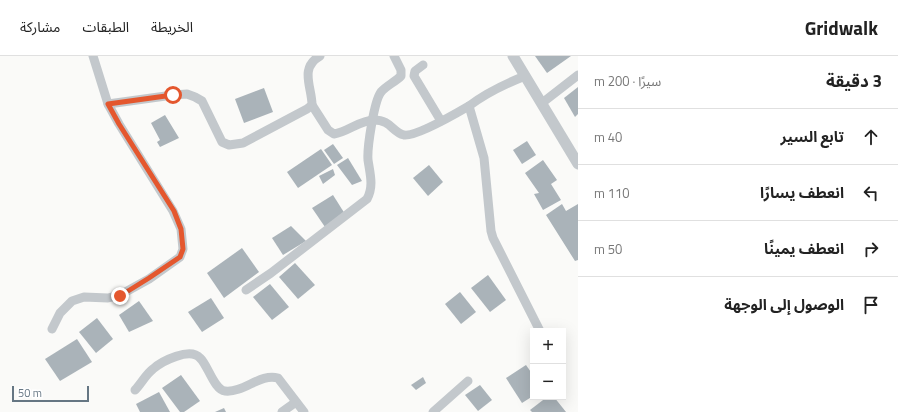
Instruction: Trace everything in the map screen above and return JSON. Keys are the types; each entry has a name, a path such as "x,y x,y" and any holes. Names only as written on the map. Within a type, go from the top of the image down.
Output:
{"street":[{"path":"52,329 60,314 72,302 84,297 108,298 120,296 180,257 183,249 181,229 174,211 108,104 93,56"},
{"path":"320,56 316,58 310,66 308,72 308,84 312,97 312,105 328,130 334,134 342,133 364,122 373,120 383,121 390,124 399,133 405,135 414,134 469,106 503,85 525,76"},
{"path":"246,290 271,273 367,199 371,192 368,143 376,102 381,92 401,76 401,70 394,56"},
{"path":"513,56 578,164"},
{"path":"423,66 415,71 414,76 441,121"},
{"path":"542,103 578,75"},
{"path":"108,104 187,94 202,101 222,142 229,145 243,143 312,105"},
{"path":"469,106 484,158 491,231 493,238 538,328"},
{"path":"135,390 152,369 166,360 187,354 195,354 201,358 216,384 223,391 231,392 273,376 278,378 304,412"},
{"path":"433,412 468,382"},
{"path":"282,412 296,402"}],"building":[{"path":"535,56 571,56 547,73"},
{"path":"578,87 578,114 575,117 564,98"},
{"path":"264,88 273,112 244,123 235,99"},
{"path":"165,115 179,138 160,147 157,142 160,140 151,123"},
{"path":"527,141 536,155 522,164 513,150"},
{"path":"333,144 343,158 334,164 324,150"},
{"path":"321,149 332,165 298,188 287,172"},
{"path":"348,158 362,181 352,185 337,165"},
{"path":"543,160 557,180 551,184 561,200 543,210 534,194 539,193 525,173"},
{"path":"429,165 443,182 428,196 413,178"},
{"path":"333,169 335,175 323,184 319,176"},
{"path":"333,195 345,214 325,227 312,208"},
{"path":"562,204 566,211 578,204 578,260 575,261 546,215"},
{"path":"291,226 306,241 283,255 272,238"},
{"path":"242,248 259,272 224,298 207,273"},
{"path":"295,263 315,285 298,299 279,277"},
{"path":"488,275 506,300 490,312 471,288"},
{"path":"270,284 289,307 272,320 253,297"},
{"path":"460,292 476,312 461,324 445,304"},
{"path":"211,298 224,318 202,332 188,312"},
{"path":"139,301 153,321 129,332 119,315"},
{"path":"97,318 113,339 96,353 79,332"},
{"path":"77,339 92,362 60,381 45,359"},
{"path":"526,365 530,371 530,398 522,403 506,378"},
{"path":"181,375 200,401 184,412 180,412 162,388"},
{"path":"423,377 426,383 416,390 411,385"},
{"path":"480,385 492,400 478,411 465,395"},
{"path":"159,392 170,412 140,412 136,404"},
{"path":"543,400 556,400 566,412 532,412 530,410"},
{"path":"224,408 226,412 215,412"}],"route":[{"path":"120,296 180,257 183,249 181,229 174,211 108,104 173,95"}]}
